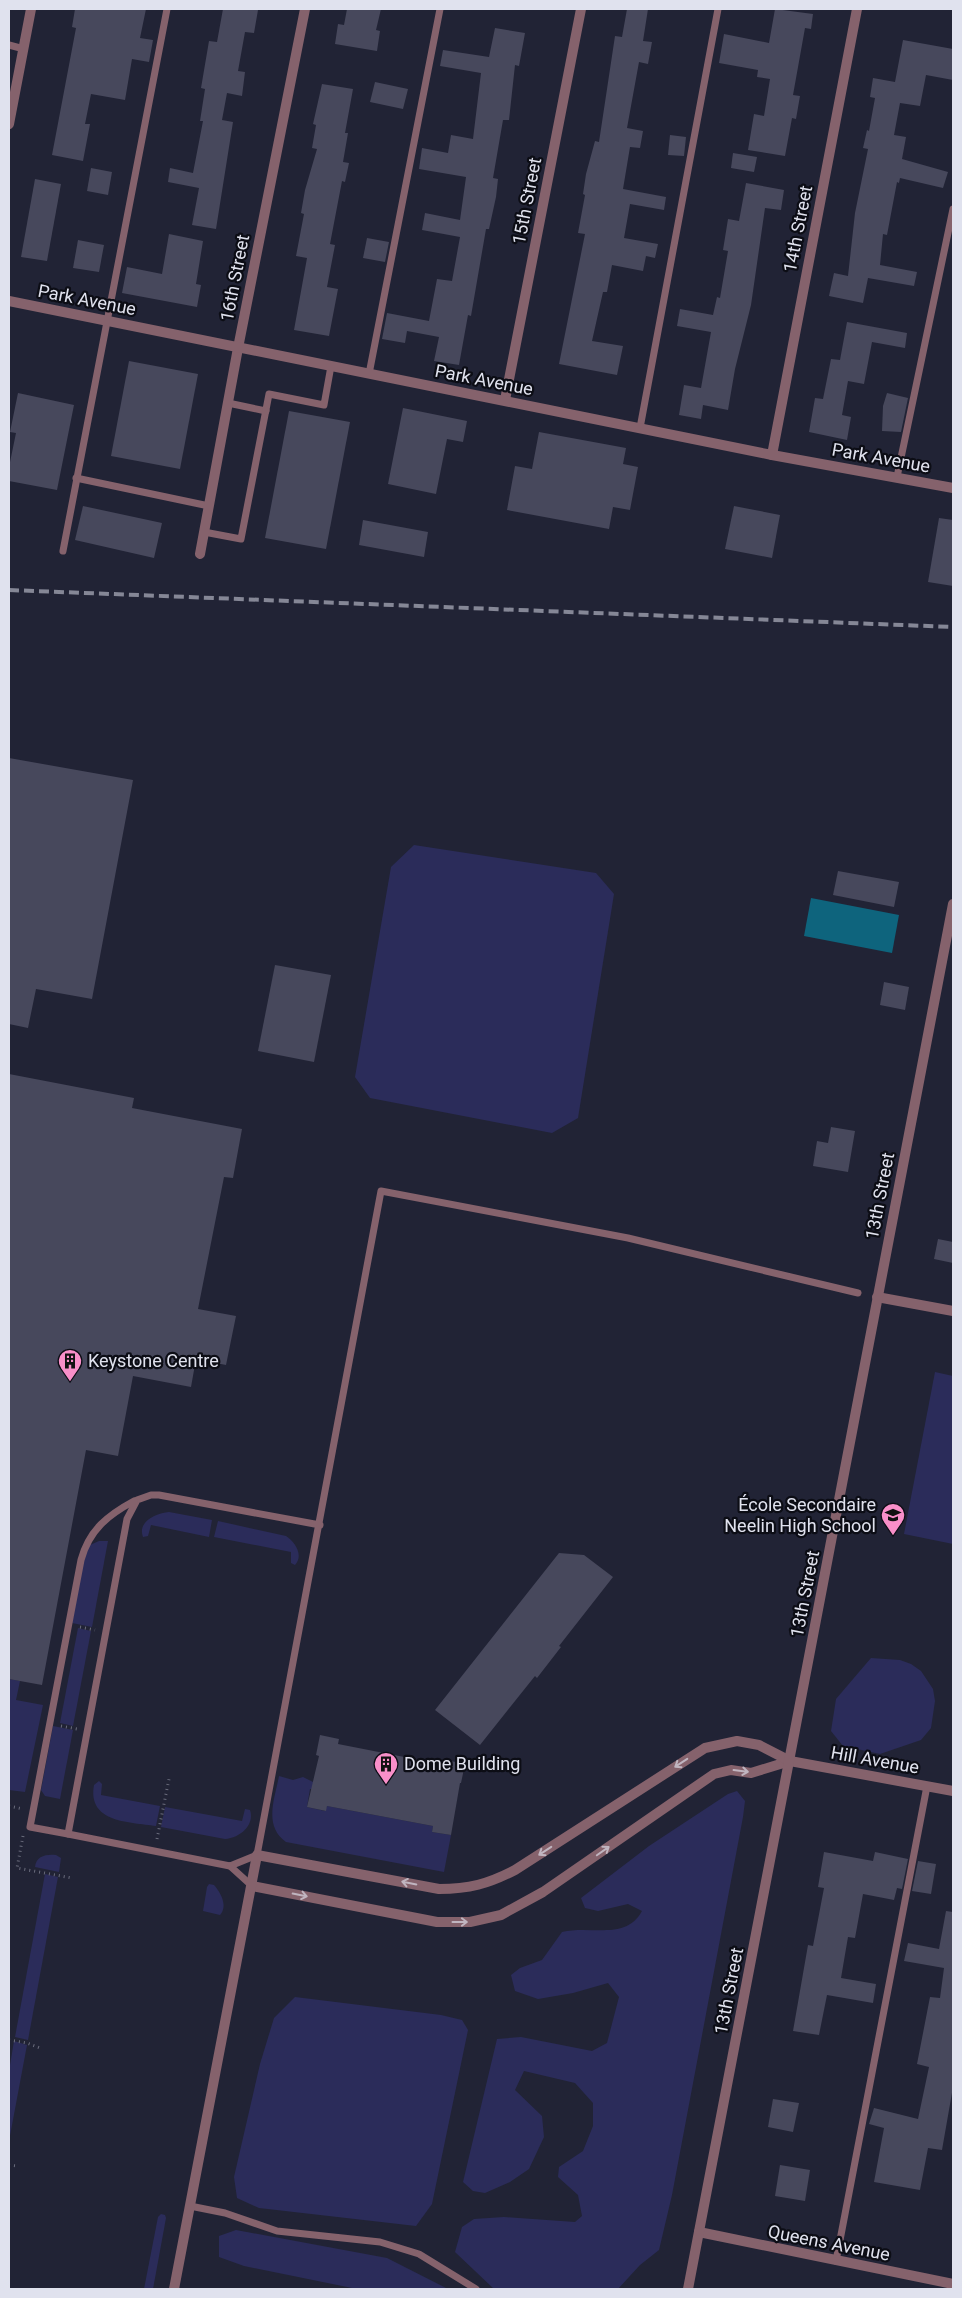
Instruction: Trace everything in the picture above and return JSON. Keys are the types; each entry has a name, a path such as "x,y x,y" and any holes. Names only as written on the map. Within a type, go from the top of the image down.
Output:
{"street":[{"path":"9,124 31,9"},
{"name":"16th Street","path":"200,554 238,348 305,9"},
{"name":"15th Street","path":"505,400 581,9"},
{"name":"14th Street","path":"772,455 856,9"},
{"name":"Park Avenue","path":"9,301 772,455 953,488"},
{"name":"13th Street","path":"688,2289 953,904"},
{"path":"877,1297 953,1311"},
{"path":"174,2289 257,1855 439,1889 464,1889 492,1882 515,1870 705,1748 737,1741 759,1745 790,1761"},
{"path":"252,1886 437,1922 470,1922 501,1915 542,1892 714,1774 731,1770 751,1772 790,1761"},
{"name":"Hill Avenue","path":"790,1761 953,1791"},
{"name":"Queens Avenue","path":"699,2232 953,2284"}],"lane":[{"path":"62,551 167,9"},
{"path":"368,374 440,9"},
{"path":"640,428 718,9"},
{"path":"9,45 24,49"},
{"path":"897,478 953,209"},
{"path":"204,532 241,539 269,394 324,405 331,366"},
{"path":"228,403 266,410"},
{"path":"76,478 209,506"},
{"path":"230,1866 257,1855 381,1191 628,1238 858,1293"},
{"path":"252,1886 230,1866 30,1827 81,1560 88,1540 102,1522 137,1500 151,1495 159,1495 320,1525"},
{"path":"68,1834 127,1519 137,1500"},
{"path":"836,2261 928,1786"},
{"path":"190,2206 225,2213 277,2230 380,2242 412,2252 458,2276 476,2289"}],"path":[{"path":"74,1626 92,1630"},
{"path":"56,1724 73,1728"},
{"path":"155,1851 168,1779"},
{"path":"9,1806 28,1810"},
{"path":"24,1835 17,1868 72,1878"},
{"path":"9,2040 26,2042 40,2048"},
{"path":"9,2165 17,2166"}],"shaded area":[{"path":"414,845 596,873 614,894 578,1118 552,1133 370,1098 355,1077 391,867"},
{"path":"935,1372 953,1376 953,1544 904,1534"},
{"path":"169,1512 212,1520 209,1537 151,1525 148,1536 143,1537 142,1531 145,1522 154,1516"},
{"path":"218,1521 286,1536 297,1549 298,1561 295,1565 291,1563 291,1552 214,1537"},
{"path":"99,1541 108,1541 92,1627 72,1623 85,1554 90,1545"},
{"path":"78,1628 91,1631 73,1726 60,1723"},
{"path":"871,1658 900,1660 911,1664 921,1671 933,1689 935,1701 931,1728 921,1740 880,1754 843,1746 831,1731 836,1699"},
{"path":"9,1679 20,1681 16,1700 43,1705 25,1792 9,1790"},
{"path":"53,1726 73,1730 60,1799 45,1796 41,1790"},
{"path":"279,1776 293,1780 303,1777 313,1782 315,1789 310,1789 307,1807 325,1811 327,1806 433,1826 432,1832 451,1835 444,1872 286,1842 275,1828 272,1811"},
{"path":"99,1781 102,1784 101,1795 160,1806 156,1826 123,1821 104,1814 97,1807 94,1798 94,1785"},
{"path":"737,1791 745,1801 743,1817 672,2195 659,2250 640,2265 618,2289 494,2289 455,2252 462,2227 474,2219 504,2217 575,2222 582,2216 578,2195 558,2177 559,2167 583,2151 593,2126 593,2103 575,2083 524,2071 515,2090 542,2116 544,2137 529,2169 510,2182 485,2193 473,2191 463,2182 497,2039 521,2037 592,2051 607,2043 619,1997 608,1983 573,1993 538,1999 515,1991 511,1975 520,1968 542,1960 562,1932 617,1929 627,1926 635,1920 642,1911 628,1904 598,1911 585,1908 581,1898 649,1846 728,1794"},
{"path":"165,1807 242,1821 245,1809 250,1810 251,1816 245,1830 236,1836 225,1839 161,1827"},
{"path":"56,1855 61,1858 59,1872 35,1867 37,1860 42,1856"},
{"path":"45,1874 58,1877 28,2040 15,2037"},
{"path":"209,1884 214,1885 223,1900 223,1908 220,1915 203,1911"},
{"path":"295,1997 441,2015 462,2020 468,2030 432,2204 416,2226 259,2208 237,2198 234,2177 260,2064 274,2018"},
{"path":"14,2041 27,2045 9,2141 9,2071"},
{"path":"161,2214 165,2215 166,2218 153,2289 144,2289 158,2217"},
{"path":"236,2230 387,2258 448,2289 357,2289 244,2266 219,2257 219,2236"}],"water":[{"path":"811,898 899,915 892,953 804,936"}],"building":[{"path":"75,9 146,9 140,38 153,40 149,62 132,59 125,100 91,94 85,124 90,124 83,161 52,155 76,28 72,27"},
{"path":"223,9 258,10 254,33 245,32 238,71 245,72 242,96 227,93 222,120 233,122 216,229 192,225 199,188 168,182 170,168 193,173 203,121 200,121 205,89 201,88 209,41 217,42"},
{"path":"347,9 381,9 376,30 380,31 377,51 335,44 338,24 344,25"},
{"path":"627,9 648,9 643,41 652,42 648,64 639,62 627,128 643,131 640,148 630,147 623,189 666,197 664,210 630,204 624,238 658,244 655,258 646,256 643,271 612,265 607,292 603,292 592,341 623,346 617,375 559,364 585,234 578,233 585,195 583,194 586,174 595,141 599,142 615,36 622,37"},
{"path":"775,9 813,14 811,29 805,28 793,95 800,96 796,119 792,118 785,156 748,150 754,114 764,116 770,79 757,77 758,70 719,63 724,34 769,43"},
{"path":"495,28 525,33 519,66 515,65 509,120 503,120 493,178 498,179 496,197 489,229 486,229 471,316 468,315 459,365 434,361 439,337 407,331 405,343 382,339 387,313 429,321 437,279 452,281 460,237 422,230 425,213 460,220 466,177 419,169 422,148 448,153 451,135 473,139 481,73 440,66 443,50 489,57"},
{"path":"903,40 953,49 953,80 926,75 920,106 900,103 894,135 906,137 902,159 948,172 943,188 900,178 899,183 897,182 887,235 883,234 880,265 917,272 914,286 868,278 863,303 829,296 834,273 848,276 855,213 868,149 863,148 867,130 869,131 875,98 870,97 873,78 895,82"},
{"path":"375,82 408,89 403,109 370,102"},
{"path":"322,84 353,89 345,133 348,133 343,162 349,163 345,182 342,181 330,244 335,245 327,287 338,289 329,336 294,330 307,258 296,256 304,214 301,213 305,190 317,149 312,148 316,125 313,124"},
{"path":"670,135 686,137 684,156 668,155"},
{"path":"733,153 757,157 754,172 731,168"},
{"path":"91,168 112,172 108,195 87,191"},
{"path":"35,179 61,184 47,261 21,257"},
{"path":"746,183 784,190 781,210 765,208 751,305 735,369 728,410 703,405 701,419 679,415 684,385 701,388 711,332 677,326 680,309 713,315 717,297 720,298 728,251 723,250 728,219 739,221"},
{"path":"169,234 203,241 196,284 201,285 197,307 122,293 127,267 162,274"},
{"path":"367,238 389,242 385,262 363,258"},
{"path":"78,240 104,245 99,272 73,268"},
{"path":"847,322 907,333 905,348 872,342 864,384 848,381 842,415 851,417 847,440 809,432 815,398 823,399 831,359 840,360"},
{"path":"129,361 198,374 180,469 111,456"},
{"path":"18,393 74,405 57,490 9,481 9,467 16,433 10,432"},
{"path":"887,393 908,398 901,432 882,431 883,406"},
{"path":"403,408 467,421 463,442 447,439 436,494 388,484"},
{"path":"289,411 350,422 326,549 265,538"},
{"path":"539,432 626,448 623,464 638,467 630,510 613,507 609,529 507,510 515,466 532,469"},
{"path":"83,506 162,523 154,558 75,540"},
{"path":"734,506 780,515 772,558 725,549"},
{"path":"939,518 953,520 953,586 928,582"},
{"path":"363,520 428,532 424,557 359,545"},
{"path":"9,758 133,780 92,999 36,989 28,1028 9,1024"},
{"path":"838,871 899,882 894,907 833,895"},
{"path":"275,965 331,975 314,1062 258,1051"},
{"path":"884,982 909,987 905,1010 880,1005"},
{"name":"Keystone Centre","path":"9,1074 134,1098 132,1108 242,1129 233,1178 224,1177 198,1309 236,1316 226,1365 196,1359 191,1387 133,1376 118,1456 86,1450 42,1685 9,1679"},
{"path":"831,1127 855,1131 848,1172 813,1166 817,1141 828,1143"},
{"path":"938,1239 953,1242 953,1263 934,1259"},
{"path":"559,1553 584,1555 613,1577 559,1646 561,1647 537,1678 535,1676 480,1745 435,1710"},
{"name":"Dome Building","path":"320,1735 339,1739 338,1744 445,1765 446,1760 465,1764 451,1835 432,1832 433,1826 327,1806 326,1811 307,1807 319,1756 316,1755"},
{"path":"824,1852 873,1861 875,1852 908,1859 902,1889 897,1888 894,1900 863,1894 855,1938 848,1937 841,1978 876,1984 873,2003 827,1995 819,2035 793,2031 808,1945 813,1946 824,1888 818,1887"},
{"path":"918,1861 936,1864 931,1894 912,1891"},
{"path":"946,1911 953,1912 953,2087 942,2150 928,2148 920,2190 874,2182 884,2128 869,2124 874,2108 918,2119 929,2067 917,2064 930,1997 940,1998 944,1968 904,1961 908,1943 939,1949"},
{"path":"773,2099 799,2103 793,2132 768,2127"},
{"path":"780,2165 810,2170 805,2201 775,2196"}],"railway":[{"path":"9,590 953,627"}],"place":[{"name":"Keystone Centre","path":"70,1382"},
{"name":"École Secondaire Neelin High School","path":"893,1536"},
{"name":"Dome Building","path":"386,1785"}]}
